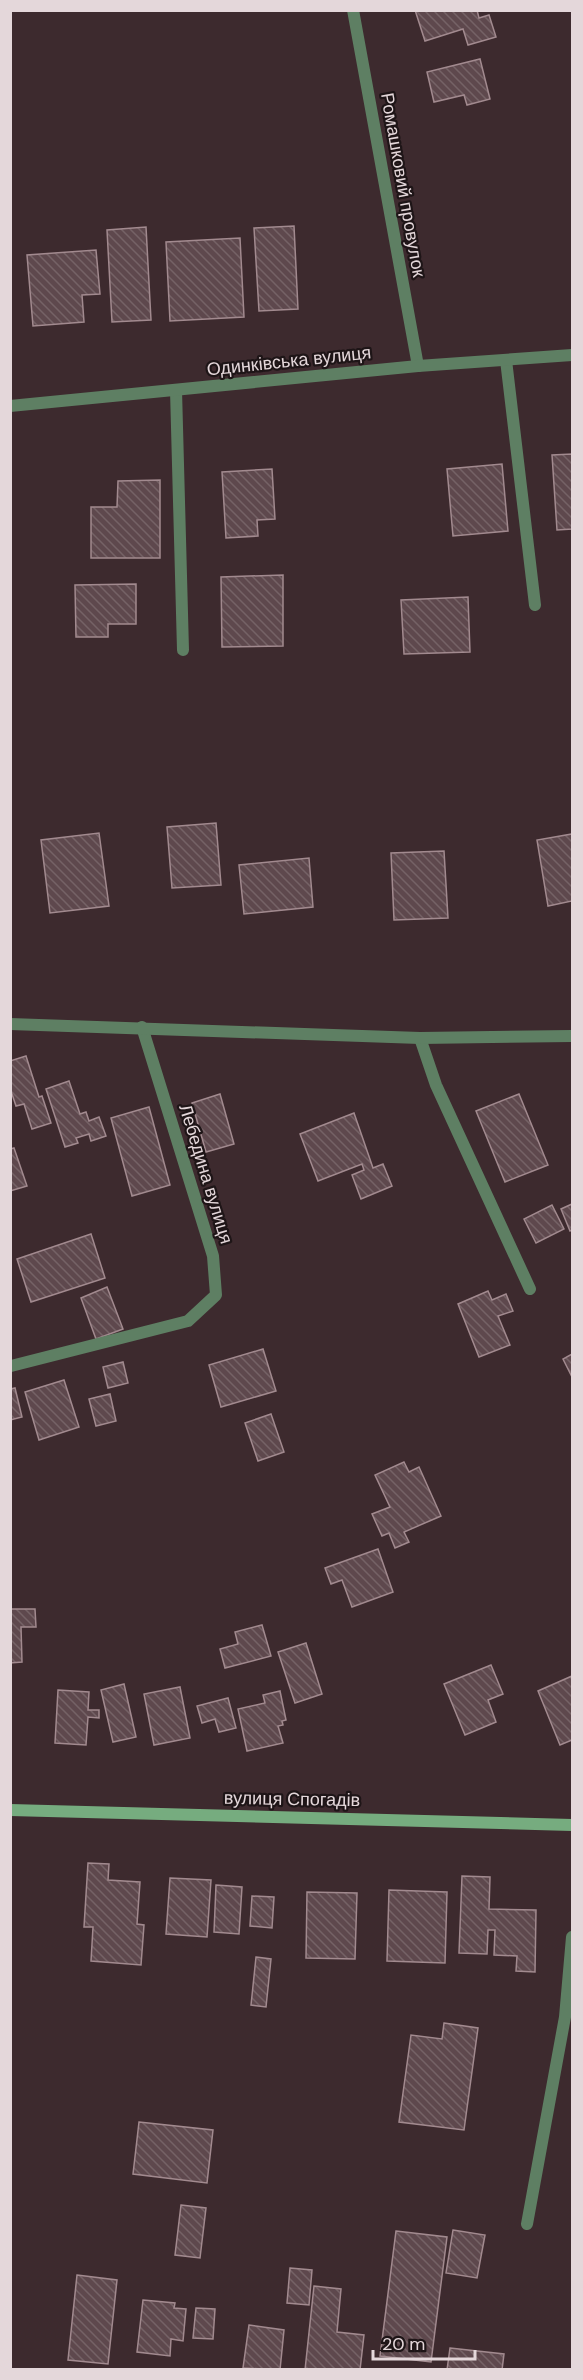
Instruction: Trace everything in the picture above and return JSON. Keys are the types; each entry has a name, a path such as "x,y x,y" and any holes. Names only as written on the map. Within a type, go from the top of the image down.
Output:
{"main road":[{"name":"вулиця Спогадів","path":"10,1810 573,1825"}],"street":[{"name":"Ромашковий провулок","path":"353,10 418,366"},
{"name":"Одинківська вулиця","path":"10,406 418,366 573,356"},
{"path":"506,360 535,605"},
{"path":"176,390 183,650"},
{"path":"10,1024 420,1038 573,1036"},
{"name":"Лебедина вулиця","path":"11,1366 188,1321 216,1295 213,1256 142,1027"},
{"path":"420,1038 436,1084 530,1289"},
{"path":"527,2224 565,2017 573,1938"}],"building":[{"path":"415,10 477,10 479,18 489,15 496,37 468,45 463,29 425,41"},
{"path":"480,59 490,99 467,105 464,95 434,102 427,72"},
{"path":"294,226 298,309 259,311 254,228"},
{"path":"146,227 151,320 112,322 107,230"},
{"path":"240,238 244,317 170,321 166,242"},
{"path":"96,250 100,294 82,295 84,322 33,326 27,255"},
{"path":"572,454 572,529 557,530 552,455"},
{"path":"502,464 508,531 453,536 447,469"},
{"path":"272,469 275,519 257,520 258,536 226,538 222,472"},
{"path":"160,480 160,558 91,558 91,507 117,507 118,481"},
{"path":"283,575 283,646 222,647 221,577"},
{"path":"136,584 136,624 108,624 108,637 76,637 75,585"},
{"path":"468,597 470,652 404,654 401,600"},
{"path":"216,823 221,885 172,888 167,827"},
{"path":"99,833 109,906 50,913 41,840"},
{"path":"572,834 572,901 548,906 537,840"},
{"path":"444,851 448,918 394,920 391,853"},
{"path":"309,858 313,907 244,914 239,865"},
{"path":"26,1056 39,1097 42,1096 51,1123 32,1129 24,1104 16,1106 10,1088 10,1061"},
{"path":"69,1081 80,1114 86,1112 89,1121 99,1117 106,1136 91,1141 89,1134 76,1138 78,1143 65,1147 46,1089"},
{"path":"220,1094 234,1144 206,1152 192,1103"},
{"path":"519,1094 548,1165 505,1182 476,1111"},
{"path":"149,1107 170,1185 132,1196 111,1118"},
{"path":"354,1113 373,1168 383,1164 392,1186 361,1199 352,1175 364,1170 362,1164 318,1181 300,1134"},
{"path":"14,1148 27,1186 10,1191 10,1149"},
{"path":"572,1204 572,1230 570,1231 561,1209"},
{"path":"552,1205 564,1229 536,1243 524,1219"},
{"path":"91,1234 105,1278 31,1302 17,1259"},
{"path":"107,1287 123,1329 96,1339 81,1298"},
{"path":"488,1291 492,1300 506,1294 513,1311 498,1316 510,1345 479,1357 458,1304"},
{"path":"263,1349 276,1391 221,1407 209,1365"},
{"path":"572,1354 572,1377 563,1359"},
{"path":"123,1362 128,1383 108,1388 103,1367"},
{"path":"64,1380 79,1427 39,1440 25,1392"},
{"path":"15,1388 22,1417 10,1420 10,1389"},
{"path":"110,1394 116,1421 96,1426 89,1399"},
{"path":"271,1414 284,1452 258,1461 245,1423"},
{"path":"404,1462 409,1472 419,1467 441,1516 404,1532 409,1542 395,1548 389,1533 382,1536 372,1514 390,1507 375,1475"},
{"path":"378,1549 393,1592 352,1607 342,1580 331,1584 325,1568"},
{"path":"10,1609 35,1609 36,1627 21,1627 22,1662 10,1663"},
{"path":"262,1625 271,1656 225,1668 220,1649 238,1644 235,1632"},
{"path":"306,1643 322,1694 295,1703 278,1652"},
{"path":"491,1665 503,1694 488,1700 496,1722 465,1735 444,1684"},
{"path":"572,1676 572,1740 560,1745 538,1691"},
{"path":"124,1684 136,1737 113,1742 101,1690"},
{"path":"180,1687 190,1738 154,1745 144,1694"},
{"path":"58,1690 89,1692 88,1710 99,1710 99,1718 88,1717 86,1745 55,1743"},
{"path":"280,1691 286,1720 282,1721 283,1725 278,1726 283,1743 247,1751 238,1709 265,1703 263,1695"},
{"path":"228,1698 236,1728 219,1732 215,1719 202,1723 197,1706"},
{"path":"88,1863 109,1864 108,1880 140,1882 137,1924 144,1925 141,1965 91,1961 93,1927 84,1927"},
{"path":"462,1876 490,1877 489,1909 536,1910 535,1972 516,1971 517,1956 494,1955 495,1930 488,1930 487,1954 459,1953"},
{"path":"170,1878 211,1880 207,1937 166,1934"},
{"path":"216,1885 242,1887 239,1934 214,1932"},
{"path":"389,1890 447,1892 445,1963 387,1961"},
{"path":"307,1892 357,1893 355,1959 306,1958"},
{"path":"252,1896 274,1897 272,1928 250,1926"},
{"path":"256,1957 271,1959 266,2007 251,2005"},
{"path":"444,2023 478,2028 464,2130 399,2122 411,2035 442,2039"},
{"path":"139,2122 213,2130 207,2183 133,2174"},
{"path":"181,2205 206,2208 200,2258 175,2255"},
{"path":"453,2230 485,2235 477,2278 446,2273"},
{"path":"396,2231 447,2237 431,2362 380,2356"},
{"path":"290,2268 312,2270 309,2305 287,2303"},
{"path":"77,2275 117,2280 108,2364 68,2360"},
{"path":"314,2286 341,2289 337,2332 364,2335 360,2370 305,2370"},
{"path":"143,2300 175,2303 174,2308 186,2309 183,2341 171,2339 170,2356 137,2352"},
{"path":"196,2308 215,2309 213,2339 193,2338"},
{"path":"249,2325 284,2330 280,2370 243,2368"},
{"path":"450,2348 504,2354 502,2370 447,2370"}]}
